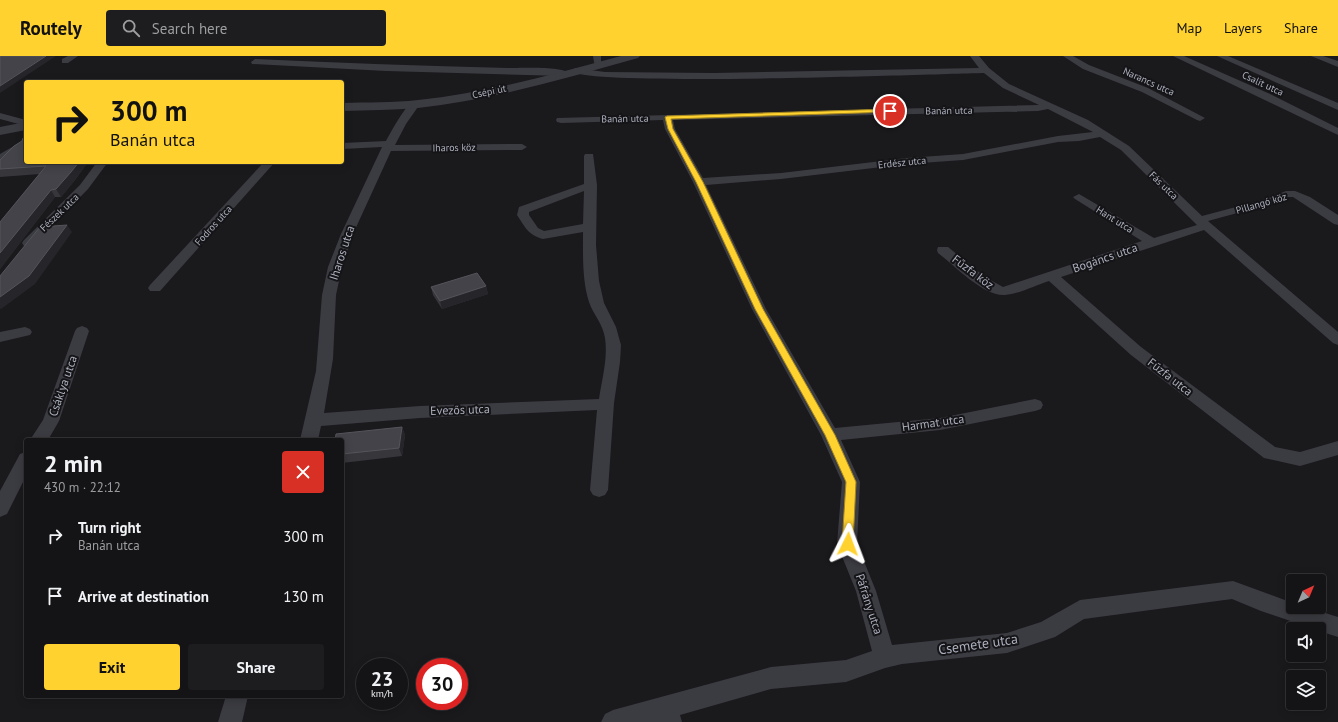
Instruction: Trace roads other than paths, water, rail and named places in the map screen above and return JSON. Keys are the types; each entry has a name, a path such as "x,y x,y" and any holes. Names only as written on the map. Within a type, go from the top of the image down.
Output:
{"street":[{"path":"64,61 74,56"},
{"name":"Csépi út","path":"344,107 415,104 504,88 569,72 598,61 634,56"},
{"name":"Fás utca","path":"974,56 986,70 1006,86 1104,133 1125,148 1203,223 1338,340"},
{"name":"Narancs utca","path":"1067,56 1086,67 1145,90 1200,118"},
{"name":"Csalit utca","path":"1177,56 1297,111 1338,132"},
{"path":"1221,56 1336,106"},
{"path":"1315,56 1338,64"},
{"path":"255,62 386,68 569,72 605,75 714,76 986,70"},
{"name":"Iharos utca","path":"310,438 327,350 332,279 348,231 388,146 400,123 415,104"},
{"name":"Banán utca","path":"561,120 1038,108 1049,106"},
{"path":"1297,111 1336,106"},
{"path":"0,116 24,124"},
{"name":"Páfrány utca","path":"667,117 670,129 699,182 759,309 830,435 851,482 848,544 866,591 886,657"},
{"path":"0,131 24,125"},
{"name":"Erdész utca","path":"699,182 781,176 907,161 963,157 1058,139 1080,138 1104,133"},
{"path":"0,159 24,143"},
{"path":"344,146 388,146"},
{"name":"Iharos köz","path":"388,146 522,147"},
{"path":"589,156 591,185 589,227 595,300 608,323 612,337 611,364 599,490"},
{"name":"Fészek utca","path":"20,253 42,228 84,187 101,164"},
{"name":"Fodros utca","path":"155,288 268,164"},
{"path":"589,227 543,235 533,231 523,215 523,210 591,185"},
{"name":"Pillangó köz","path":"1203,223 1290,194 1306,199 1338,221"},
{"name":"Hant utca","path":"1079,197 1152,242"},
{"name":"Bogáncs utca","path":"1004,291 1152,242 1203,223"},
{"name":"Fűzfa köz","path":"944,250 988,285 997,290 1004,291"},
{"name":"Fűzfa utca","path":"1052,276 1136,351 1270,453 1300,459 1338,448"},
{"name":"Csáklya utca","path":"40,438 51,421 82,331"},
{"path":"0,337 25,332"},
{"name":"Evezős utca","path":"314,420 420,412 606,404"},
{"name":"Harmat utca","path":"830,435 940,424 1035,404"},
{"path":"0,509 24,464"},
{"name":"Csemete utca","path":"613,722 668,714 771,678 846,671 886,657 1007,643 1047,630 1080,610 1233,590 1261,602 1338,627"},
{"path":"230,722 236,698"}]}
